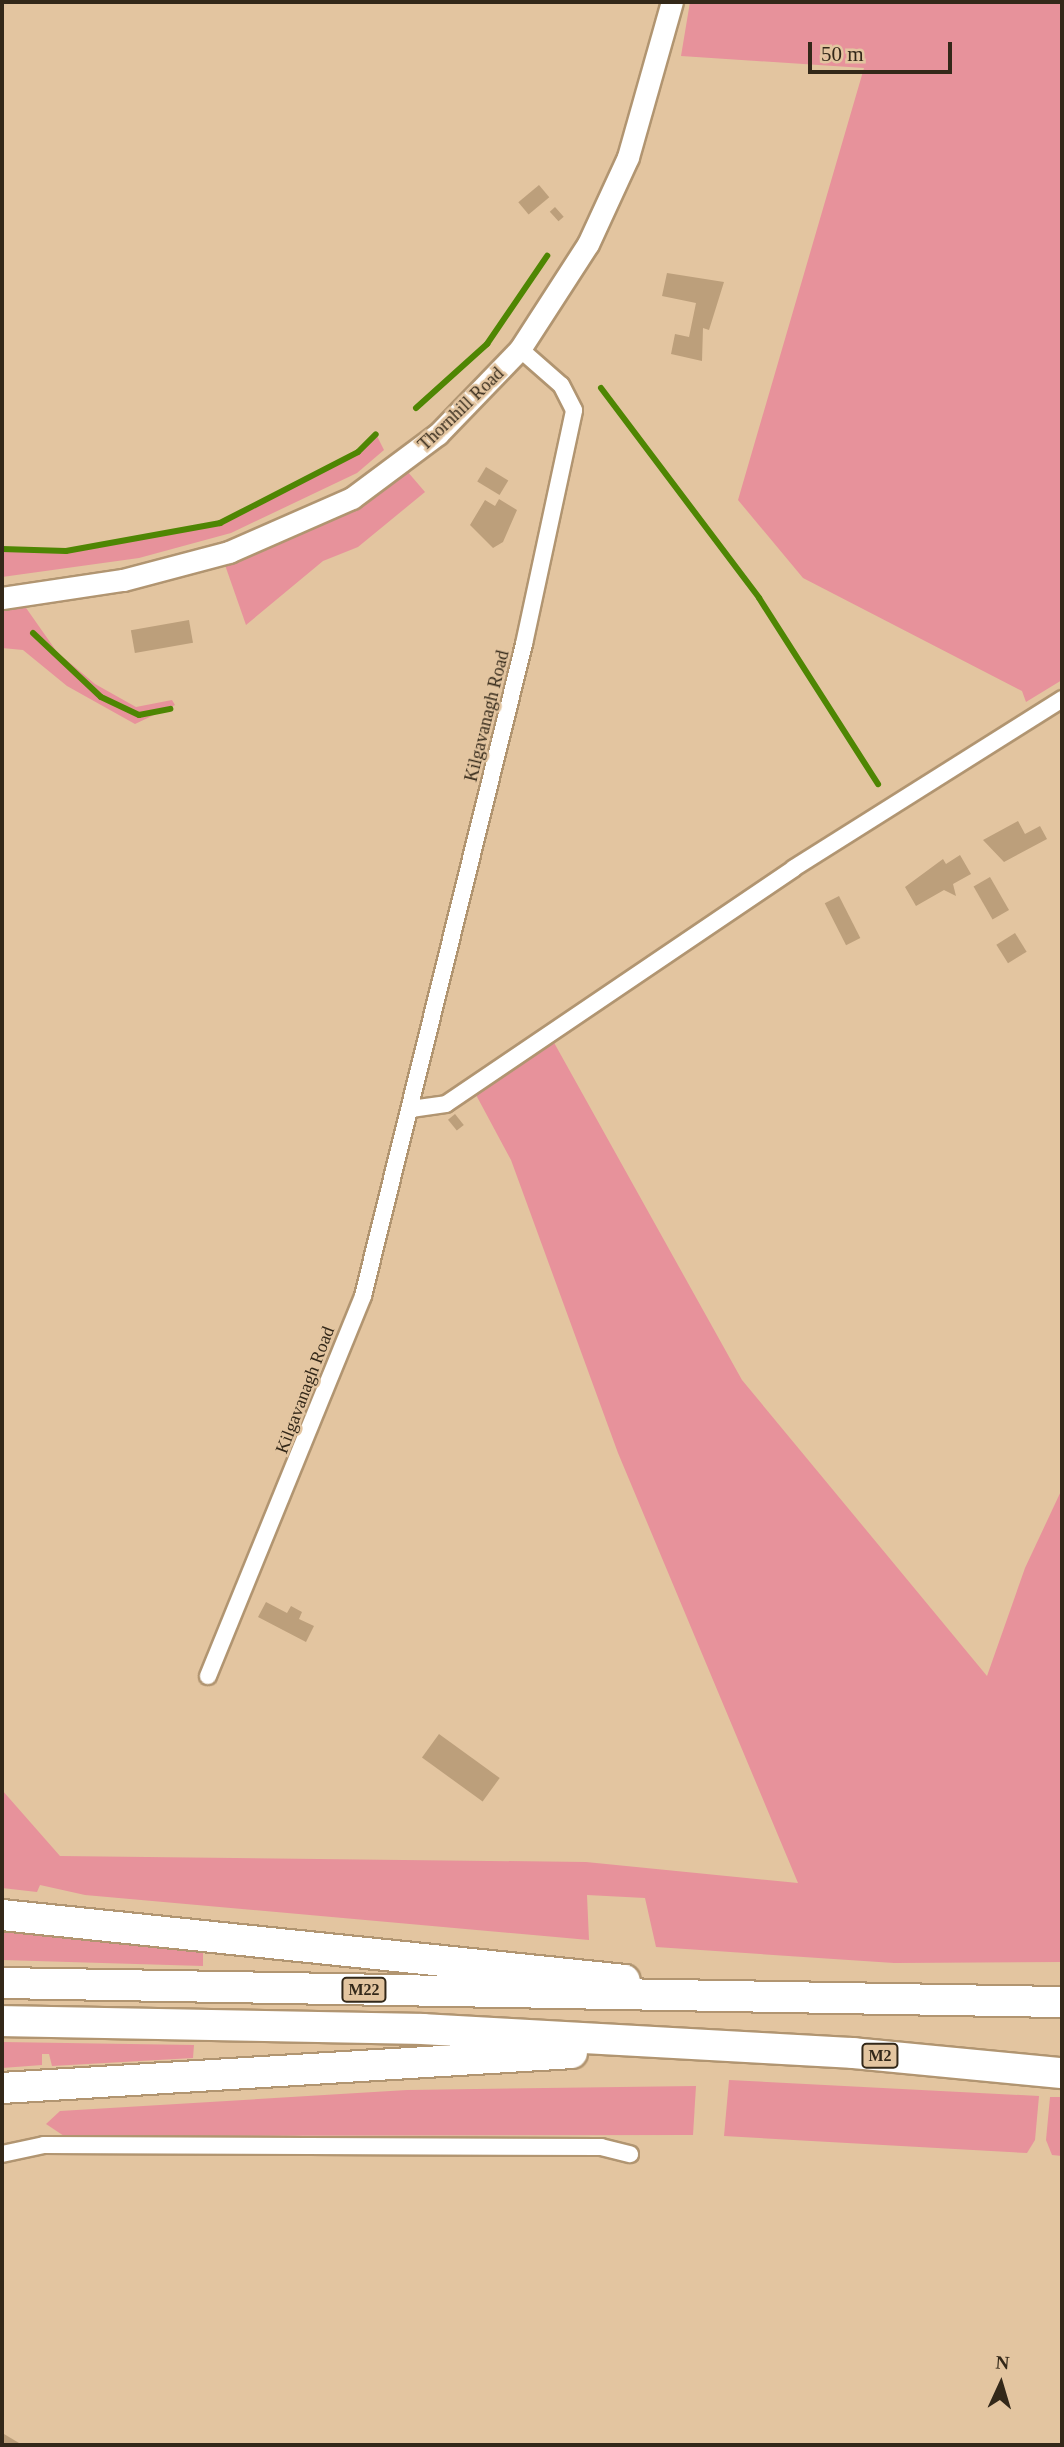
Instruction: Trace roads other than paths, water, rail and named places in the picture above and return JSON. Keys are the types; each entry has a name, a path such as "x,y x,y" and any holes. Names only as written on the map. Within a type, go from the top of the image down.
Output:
{"highway":[{"path":"2,1915 357,1957 552,1968 725,1996 1062,2002"},
{"name":"M22","path":"2,1983 725,1996"},
{"name":"M22","path":"2,2021 423,2029 698,2043"},
{"path":"2,2088 698,2043"},
{"name":"M2","path":"698,2043 1062,2073"}],"street":[{"name":"Thornhill Road","path":"2,598 182,566 294,526 352,498 416,453 520,349 611,196 649,91 672,2"},
{"name":"Kilgavanagh Road","path":"208,1676 363,1296 411,1110 573,422 571,398 520,349"},
{"path":"411,1110 446,1104 794,868 1062,699"},
{"path":"2,2154 44,2145 601,2147 629,2154"}],"waterway":[{"path":"416,408 487,344 547,256"},
{"path":"601,388 759,598 878,784"},
{"path":"2,549 66,551 220,523 358,452 376,434"},
{"path":"33,633 101,697 139,715 170,709"}]}
